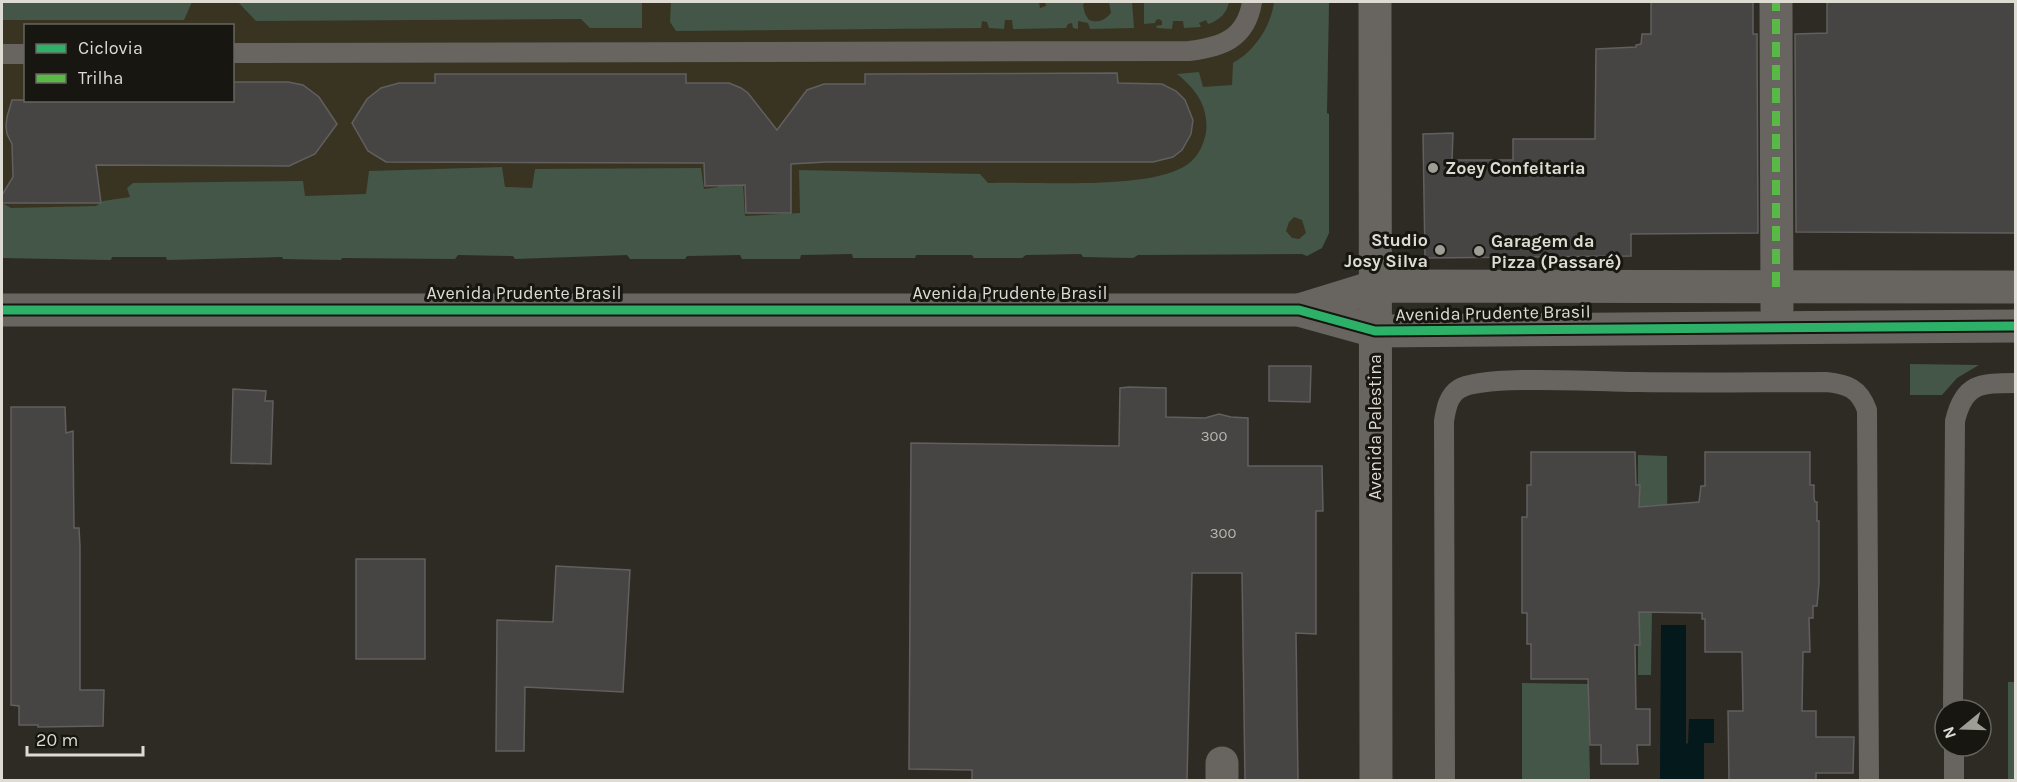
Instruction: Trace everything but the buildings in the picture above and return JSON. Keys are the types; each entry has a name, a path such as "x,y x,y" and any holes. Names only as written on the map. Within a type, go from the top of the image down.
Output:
{"street":[{"name":"Avenida Palestina","path":"1375,2 1376,780"},
{"path":"1776,2 1777,326"},
{"name":"Avenida Prudente Brasil","path":"1299,310 1377,286 2016,287"},
{"name":"Avenida Prudente Brasil","path":"2,310 1299,310 1375,331 1777,326 2016,326"}],"lane":[{"path":"234,53 1189,51 1213,48 1224,44 1237,34 1248,18 1252,2"},
{"path":"2,54 24,54"},
{"path":"1445,780 1444,421 1450,398 1460,388 1488,381 1826,382 1842,384 1856,390 1864,400 1867,410 1869,780"},
{"path":"1953,698 1955,421 1958,407 1966,392 1980,385 2016,383"},
{"path":"1953,758 1954,780"}],"shaded area":[{"path":"2,2 1329,2 1327,113 1329,114 1329,233 1322,248 1307,256 1302,254 1191,254 1138,255 1133,258 1083,257 1081,254 1026,255 1022,258 916,255 915,258 853,258 852,254 801,255 800,259 742,259 740,255 687,256 685,259 630,259 627,255 515,259 513,256 458,255 455,259 342,258 341,260 283,259 282,257 167,260 166,257 112,257 111,260 2,258"},
{"path":"1661,625 1686,625 1686,744 1688,743 1689,719 1714,719 1714,743 1704,743 1704,780 1660,780"}],"green space":[{"path":"2,2 192,2 184,20 2,20"},
{"path":"238,2 642,2 642,28 590,28 581,19 256,21"},
{"path":"671,2 1039,2 1040,8 1046,6 1045,2 1085,2 1083,5 1085,14 1089,20 1101,21 1111,13 1109,2 1132,2 1134,28 1090,29 1088,23 1078,21 1078,29 1073,28 1072,23 1066,28 1013,29 1012,20 1005,20 1004,29 989,28 987,22 982,21 981,28 676,31 670,22"},
{"path":"1144,2 1229,2 1224,13 1212,23 1208,24 1206,20 1199,23 1201,27 1184,28 1183,21 1173,21 1172,29 1157,28 1156,26 1162,25 1159,19 1155,23 1144,24"},
{"path":"1274,2 1329,2 1327,113 1329,114 1329,233 1322,248 1307,256 1302,254 1138,255 1133,258 1083,257 1081,254 1026,255 1022,258 916,255 915,258 853,258 852,254 801,255 800,259 742,259 740,255 687,256 685,259 630,259 627,255 515,259 513,256 458,255 455,259 342,258 341,260 283,259 282,257 167,260 166,257 112,257 111,260 2,258 2,203 11,208 96,206 103,201 130,197 127,188 133,183 303,181 305,196 366,194 369,171 502,167 505,187 532,188 535,169 701,168 704,189 718,187 719,170 742,168 745,216 800,213 799,170 980,174 988,183 1092,183 1148,178 1171,172 1188,164 1198,154 1205,137 1205,114 1200,99 1177,74 1199,72 1203,87 1232,85 1233,63 1248,52 1261,37","holes":["1294,217 1302,220 1306,233 1299,239 1292,238 1286,231 1289,222"]},
{"path":"1910,364 1979,365 1957,378 1942,395 1910,395"},
{"path":"1638,455 1667,456 1668,611 1652,610 1651,675 1638,675"},
{"path":"2008,682 2015,682 2015,780 2008,780"},
{"path":"1522,683 1588,684 1590,780 1522,780"}],"marked path":[{"path":"1776,2 1776,287"}],"cycle path":[{"path":"2,310 1299,310 1375,331 2016,326"}],"place":[{"name":"Zoey Confeitaria","path":"1433,168"},
{"name":"Studio Josy Silva","path":"1440,250"},
{"name":"Garagem da Pizza (Passaré)","path":"1479,251"}]}
